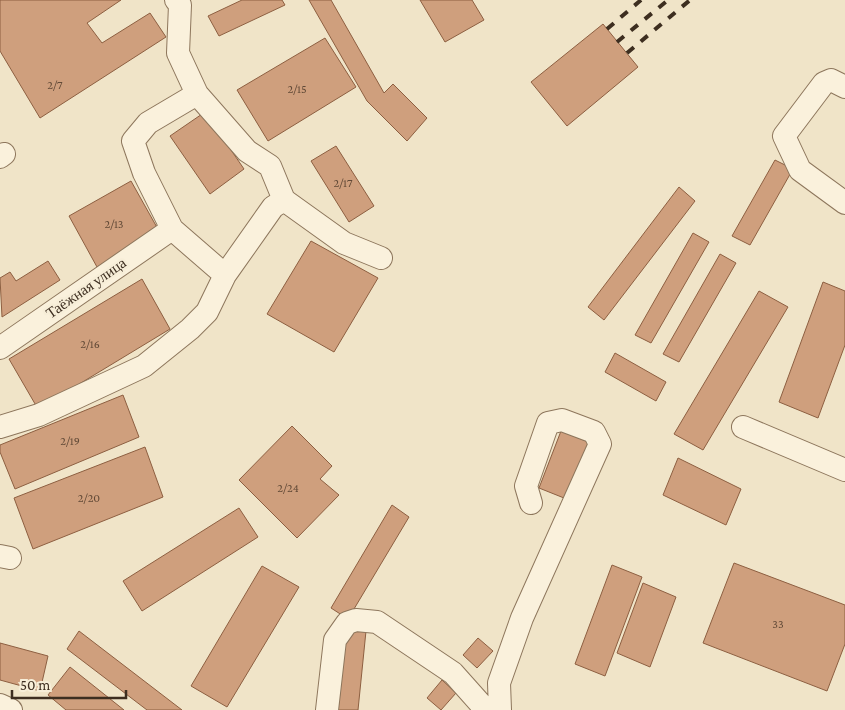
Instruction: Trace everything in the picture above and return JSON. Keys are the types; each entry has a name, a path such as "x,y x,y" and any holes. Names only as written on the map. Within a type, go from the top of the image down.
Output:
{"street":[{"path":"176,0 180,5 178,53 197,94 247,151 270,166 284,200 344,243 381,258"},
{"path":"842,85 831,80 824,83 784,136 800,170 845,204"},
{"path":"197,94 148,123 133,142 144,174 172,229 225,275"},
{"path":"0,427 39,415 144,366 190,329 207,312 225,275 273,207 284,200"},
{"name":"Таёжная улица","path":"0,348 172,229"},
{"path":"500,710 499,683 522,618 600,444 594,432 562,420 548,423 526,486 531,504"},
{"path":"743,427 845,470"},
{"path":"327,710 335,640 347,623 366,620 377,622 453,673 486,710"},
{"path":"0,705 11,710"}],"building":[{"path":"0,0 121,0 87,23 102,43 150,13 166,37 40,118 0,51"},
{"path":"242,0 282,0 285,5 219,36 208,16"},
{"path":"309,0 331,0 384,93 393,84 427,118 407,141 367,101"},
{"path":"420,0 472,0 484,20 445,42"},
{"path":"603,24 638,67 567,126 531,82"},
{"path":"325,38 356,87 268,141 237,90"},
{"path":"205,112 244,169 210,194 170,136"},
{"path":"336,146 374,206 349,222 311,161"},
{"path":"775,160 793,169 750,245 732,236"},
{"path":"131,181 159,231 97,267 69,216"},
{"path":"679,187 695,201 604,320 588,307"},
{"path":"693,233 709,242 651,343 635,335"},
{"path":"311,241 378,278 334,352 267,314"},
{"path":"720,254 736,263 679,362 663,354"},
{"path":"48,261 60,280 2,317 0,278 10,272 16,281"},
{"path":"142,279 170,329 38,409 9,359"},
{"path":"823,282 845,291 845,345 818,418 779,402"},
{"path":"759,291 788,307 703,450 674,434"},
{"path":"615,353 666,382 656,401 605,372"},
{"path":"123,395 139,437 15,489 0,452 0,445"},
{"path":"292,426 332,466 320,479 339,495 297,538 239,480"},
{"path":"561,431 591,443 569,500 539,488"},
{"path":"145,447 163,497 33,549 14,498"},
{"path":"678,458 741,489 726,525 663,495"},
{"path":"392,505 409,517 348,619 331,608"},
{"path":"239,508 258,537 142,611 123,581"},
{"path":"734,563 845,605 845,644 827,691 703,643"},
{"path":"612,565 642,577 605,676 575,664"},
{"path":"262,566 299,587 227,707 191,686"},
{"path":"643,583 676,597 650,667 617,653"},
{"path":"347,629 366,631 358,710 338,710"},
{"path":"79,631 182,710 147,710 67,649"},
{"path":"478,638 493,651 477,668 463,655"},
{"path":"0,643 48,656 40,691 0,680"},
{"path":"70,667 124,710 66,710 48,695"},
{"path":"442,680 456,693 441,710 427,698"}],"railway":[{"path":"607,29 641,0"},
{"path":"617,42 668,0"},
{"path":"627,53 690,0"}]}
